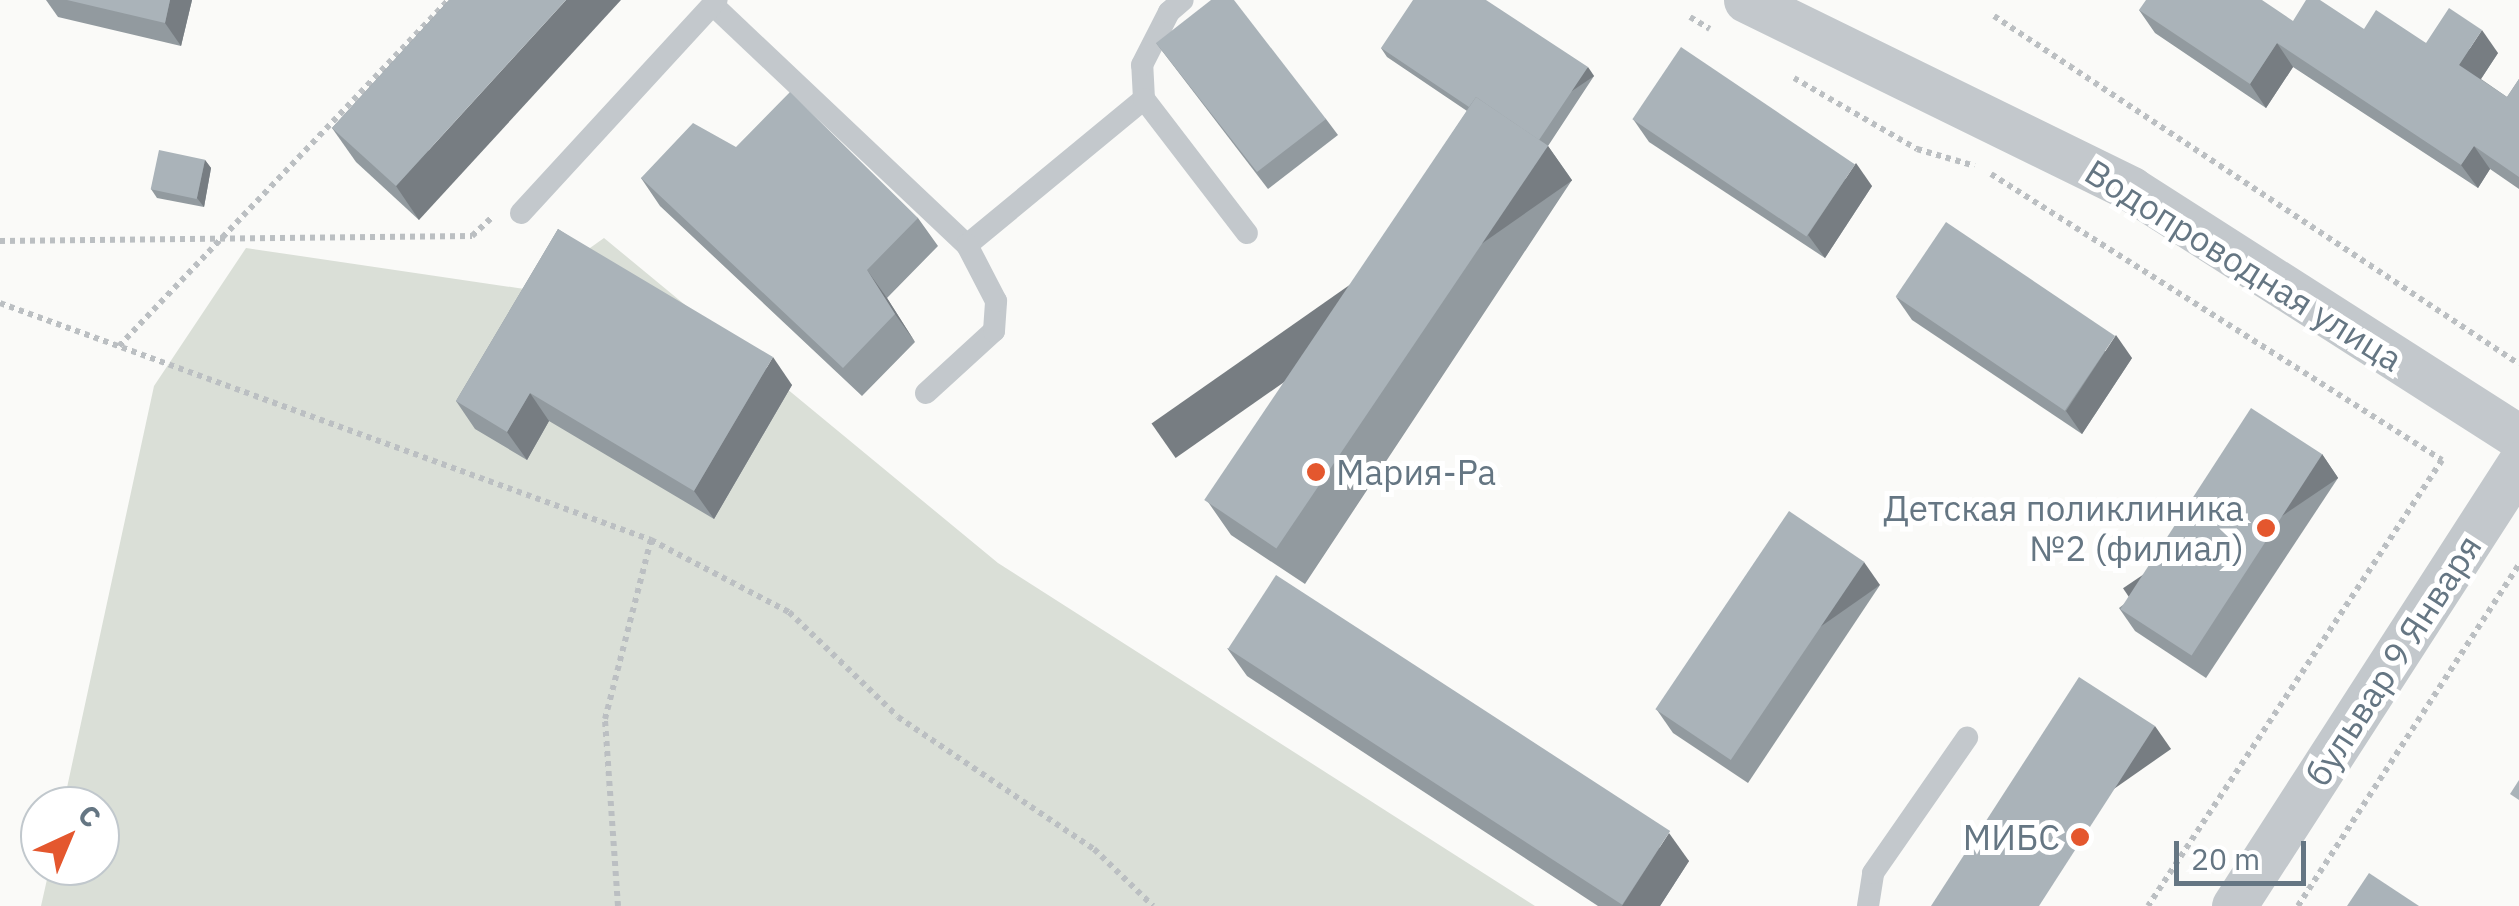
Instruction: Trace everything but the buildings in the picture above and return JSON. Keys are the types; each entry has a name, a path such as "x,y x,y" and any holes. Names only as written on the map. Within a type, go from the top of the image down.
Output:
{"street":[{"name":"Водопроводная улица","path":"1734,18 2131,189 2519,438"},
{"name":"бульвар 9 Января","path":"2234,906 2519,464"}],"lane":[{"path":"1182,0 1142,65 1144,99 1246,233"},
{"path":"521,213 715,3 967,245 996,301 994,331 926,393"},
{"path":"967,245 1144,99"},
{"path":"1868,906 1873,873 1967,738"}],"path":[{"path":"119,346 231,235 448,0"},
{"path":"1994,16 2519,364"},
{"path":"1690,17 1734,18"},
{"path":"1787,74 1917,149 1980,167 2442,460 2148,906"},
{"path":"0,241 231,235 472,236 499,209 521,213"},
{"path":"0,302 650,540 789,612 898,717 1094,850 1153,906"},
{"path":"618,906 605,719 650,540"},
{"path":"2298,906 2519,565"}],"shaded area":[{"path":"604,238 998,563 1535,906 41,906 46,886 120,886 120,786 67,786 154,386 246,248 531,290"}],"place":[{"name":"Мария-Ра","path":"1316,472"},
{"name":"Детская поликлиника №2 (филиал)","path":"2266,528"},
{"name":"МИБС","path":"2080,837"}]}
